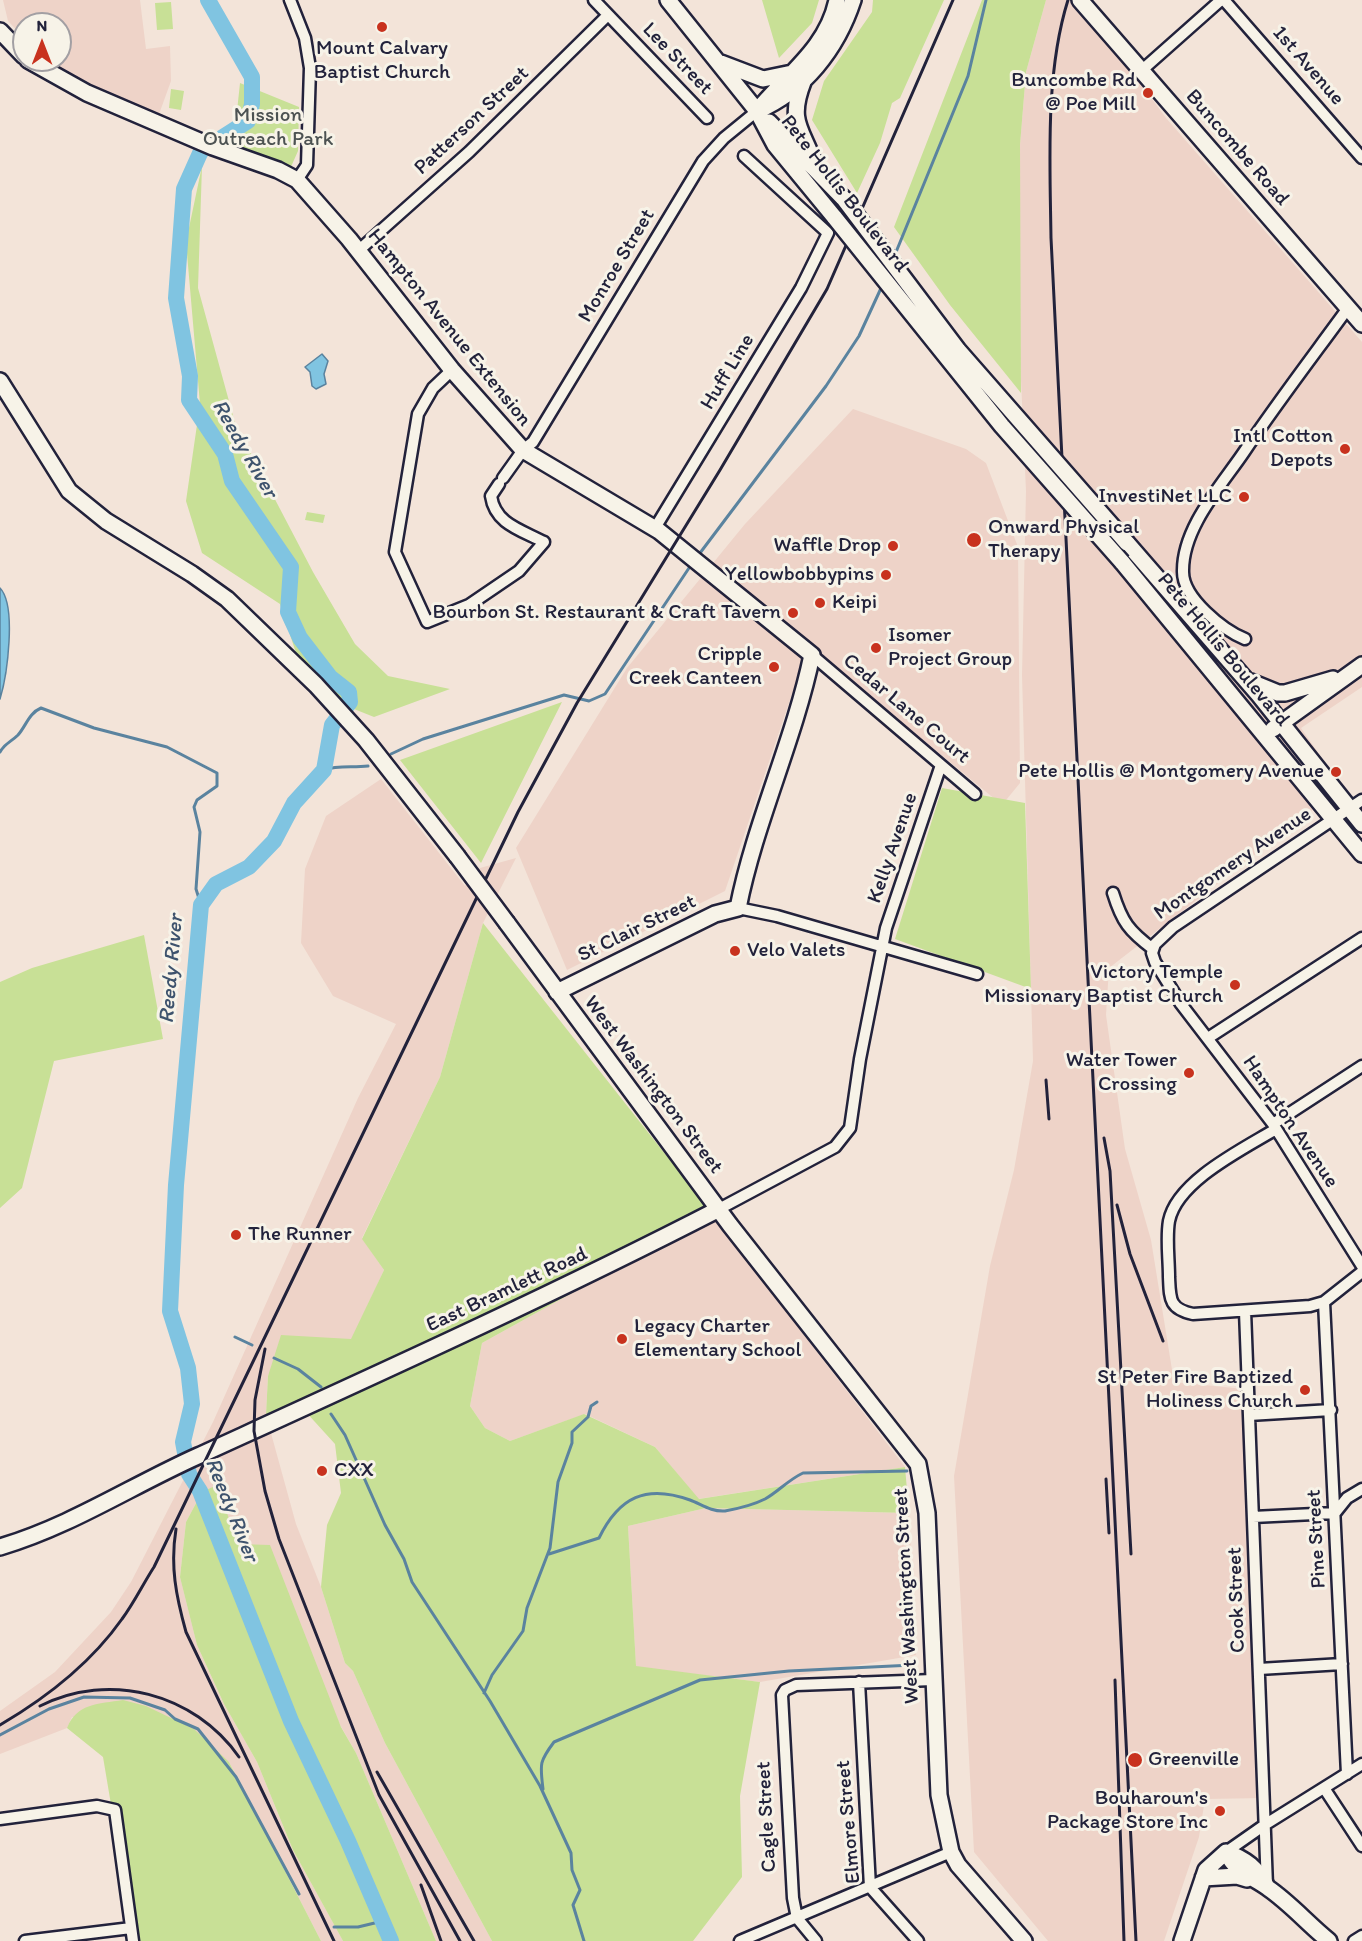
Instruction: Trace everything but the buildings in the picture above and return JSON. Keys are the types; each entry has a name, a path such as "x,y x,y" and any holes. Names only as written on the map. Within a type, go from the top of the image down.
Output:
{"street":[{"path":"291,0 305,38 310,68 307,165 297,180"},
{"name":"Lee Street","path":"594,0 707,118"},
{"path":"668,0 757,111 778,102 798,77 837,38 853,0"},
{"path":"817,172 796,125 798,77 826,32 837,0"},
{"name":"Buncombe Road","path":"1080,0 1362,324"},
{"path":"1141,71 1223,0"},
{"name":"1st Avenue","path":"1223,0 1362,158"},
{"name":"Patterson Street","path":"358,251 469,152 608,15"},
{"path":"0,31 12,44"},
{"path":"717,62 763,79 798,77"},
{"name":"Hampton Avenue Extension","path":"49,72 87,93 193,139 278,170 297,180 358,251 452,369 523,450 655,528 695,558 812,655"},
{"name":"Pete Hollis Boulevard","path":"757,111 844,199 958,350 1242,676 1280,723 1356,804 1362,824"},
{"name":"Pete Hollis Boulevard","path":"757,111 775,146 836,218 987,408 1122,562 1266,734 1362,854"},
{"name":"Monroe Street","path":"452,369 433,388 418,414 395,552 427,622 469,605 486,594 519,571 544,542 502,520 493,510 491,496 523,450 533,442 704,161 724,138 757,111"},
{"name":"Huff Line","path":"655,528 801,288 828,233 744,156"},
{"path":"1245,639 1226,631 1185,586 1182,570 1188,545 1209,501 1348,308"},
{"name":"West Washington Street","path":"0,381 69,491 106,521 192,574 227,599 316,685 355,728 457,856 719,1209 918,1464 927,1512 939,1795 951,1852 969,1879 1024,1941"},
{"path":"812,655 805,688 748,866 738,908 765,912 977,974"},
{"name":"Cedar Lane Court","path":"812,655 975,794"},
{"path":"1266,734 1362,665"},
{"path":"1242,676 1278,693 1296,691 1345,676"},
{"name":"Kelly Avenue","path":"882,945 941,765"},
{"name":"Montgomery Avenue","path":"1181,1004 1155,962 1153,949 1157,941 1173,927 1356,804"},
{"path":"1113,893 1120,915 1130,931 1153,949"},
{"name":"St Clair Street","path":"557,992 715,914 738,908"},
{"path":"1208,1038 1362,938"},
{"name":"East Bramlett Road","path":"2,1543 84,1515 198,1456 438,1346 719,1209 835,1146 847,1134 853,1119 860,1059 882,945"},
{"name":"Hampton Avenue","path":"1181,1004 1274,1126 1362,1266"},
{"path":"1362,1066 1185,1191 1173,1208 1169,1223 1169,1286 1173,1305 1180,1311 1193,1314 1298,1309 1324,1302 1362,1272"},
{"name":"Pine Street","path":"1324,1302 1347,1774"},
{"name":"Cook Street","path":"1245,1311 1266,1824 1260,1884"},
{"path":"1249,1415 1331,1410"},
{"path":"1253,1517 1335,1513 1347,1498 1362,1489"},
{"path":"1259,1669 1342,1664"},
{"path":"859,1683 933,1680"},
{"name":"Cagle Street","path":"797,1918 789,1870 780,1711 782,1695 790,1687 859,1683"},
{"name":"Elmore Street","path":"859,1683 870,1887 918,1941"},
{"path":"1182,1941 1206,1870 1226,1852 1266,1824 1362,1764"},
{"path":"1324,1788 1362,1846"},
{"path":"0,1819 97,1806 115,1810 133,1941"},
{"path":"740,1941 951,1852"},
{"path":"1226,1852 1242,1857 1259,1873 1260,1884"},
{"path":"1203,1878 1237,1876 1260,1884 1318,1938"},
{"path":"797,1918 816,1941"},
{"path":"25,1941 131,1928"},
{"path":"1354,1941 1362,1936"}],"shaded area":[{"path":"3,0 140,0 146,49 170,46 171,81 158,117 66,72 72,72 72,12 12,12 12,25 8,21"},
{"path":"1046,0 1079,0 1166,118 1362,342 1362,687 1301,728 1342,787 1109,968 1106,1015 1125,1149 1151,1240 1174,1382 1244,1389 1265,1798 1205,1799 1199,1837 1164,1941 1048,1941 974,1852 954,1476 990,1266 1014,1170 1033,1061 1022,675 1026,491 1019,335 1020,145 1026,72"},
{"path":"853,409 966,449 986,463 1018,547 1020,783 1002,805 736,586 724,593 804,659 725,891 567,970 516,848 627,668 745,524"},
{"path":"381,779 465,886 480,868 516,858 483,923 440,1077 362,1238 384,1270 352,1339 268,1375 266,1415 296,1524 321,1587 345,1663 353,1671 385,1743 492,1941 436,1941 356,1753 238,1544 202,1492 186,1522 180,1577 197,1645 224,1704 257,1762 293,1850 343,1941 321,1941 229,1762 72,1717 67,1728 0,1754 0,1711 55,1672 111,1612 131,1582 213,1422 358,1098 396,1024 333,996 301,943 305,869 326,816"},
{"path":"711,1216 905,1467 698,1499 655,1447 585,1414 510,1441 485,1428 470,1406 482,1343"},
{"path":"706,1508 909,1513 916,1655 760,1682 636,1667 628,1526"}],"green space":[{"path":"762,0 819,0 812,23 779,58"},
{"path":"873,0 944,0 900,98 892,103 880,143 857,193 812,120 824,81 872,12"},
{"path":"982,0 1046,0 1026,72 1020,145 1021,393 950,305 894,227"},
{"path":"171,2 173,29 157,30 155,3"},
{"name":"Mission Outreach Park","path":"240,83 299,107 298,151 290,169 233,149"},
{"path":"171,89 184,91 181,110 169,108"},
{"path":"202,166 198,288 235,423 313,572 355,644 388,676 450,689 374,717 344,705 296,653 280,604 202,553 186,501 200,404 186,242"},
{"path":"307,512 325,515 323,523 305,520"},
{"path":"562,702 481,863 400,760"},
{"path":"942,788 1025,803 1031,989 895,939"},
{"path":"483,923 703,1202 711,1216 482,1343 470,1406 485,1428 510,1441 584,1414 655,1447 699,1499 905,1467 909,1513 706,1508 628,1526 636,1666 760,1682 740,1796 742,1877 693,1941 492,1941 385,1743 353,1671 345,1663 321,1587 327,1525 341,1493 335,1444 305,1411 266,1415 268,1376 281,1335 351,1339 384,1270 362,1239 440,1077"},
{"path":"144,935 163,1039 54,1061 22,1188 0,1208 0,982 32,968"},
{"path":"217,1485 238,1544 270,1545 341,1727 356,1753 436,1941 343,1941 293,1850 257,1762 224,1704 197,1645 180,1577 186,1522 202,1492"},
{"path":"123,1700 146,1706 194,1729 229,1762 321,1941 134,1941 103,1757 67,1728 76,1714 89,1706"}],"water":[{"path":"322,354 328,361 324,374 326,384 316,389 312,386 310,372 305,367"},
{"path":"0,588 8,610 9,642 0,699"}],"waterway":[{"name":"Reedy River","path":"208,0 252,77 252,104 248,121 201,151 184,189 176,298 190,376 189,400 225,454 232,481 291,567 288,612 300,638 330,677 349,692 350,702 332,725 324,770 294,803 274,841 249,867 216,884 201,905 176,1185 170,1311 188,1368 192,1404 183,1442 189,1474 200,1491 291,1721 348,1841 391,1941"},
{"path":"894,257 968,76 986,0"},
{"path":"697,557 826,386 859,336 882,286"},
{"path":"391,754 423,739 564,695 589,701 605,694 691,565"},
{"path":"0,752 18,735 33,713 41,708 94,728 167,747 217,773 217,786 197,800 194,807 200,832 196,889 201,905"},
{"path":"324,770 368,766"},
{"path":"235,1337 252,1345"},
{"path":"274,1358 298,1369 321,1387"},
{"path":"484,1693 492,1675 523,1631 527,1608 550,1548 558,1482 572,1443 572,1432 588,1417 591,1406 597,1402"},
{"path":"331,1414 345,1435 385,1525 404,1559 412,1582 490,1701 540,1786 571,1853 572,1870 580,1890 573,1905 584,1941"},
{"path":"549,1554 599,1538 615,1513 625,1504 647,1494 674,1495 711,1509 725,1511 765,1499 803,1473 907,1471"},
{"path":"543,1789 542,1764 554,1742 700,1680 789,1671 913,1665"},
{"path":"0,1735 49,1709 84,1697 130,1698 165,1710 175,1719 198,1729 236,1777 299,1894"},
{"path":"334,1927 358,1927 383,1921"}],"railway":[{"path":"0,1725 51,1691 82,1665 110,1635 154,1567 518,812 577,703 720,470 827,289 953,0"},
{"path":"1068,0 1061,28 1052,87 1051,238 1136,1941"},
{"path":"1046,1080 1049,1119"},
{"path":"1104,1138 1110,1171 1131,1554"},
{"path":"1117,1205 1130,1254 1163,1341"},
{"path":"265,1349 255,1400 254,1431 265,1491 279,1539 379,1795 460,1941"},
{"path":"1106,1479 1109,1533"},
{"path":"176,1529 175,1581 186,1632 334,1941"},
{"path":"1115,1680 1124,1941"},
{"path":"40,1706 67,1696 94,1690 121,1690 148,1694 199,1717 220,1735 239,1757"},
{"path":"377,1772 474,1941"},
{"path":"421,1885 441,1941"}],"place":[{"name":"Mount Calvary Baptist Church","path":"382,27"},
{"name":"Buncombe Rd @ Poe Mill","path":"1148,93"},
{"name":"Intl Cotton Depots","path":"1345,449"},
{"name":"InvestiNet LLC","path":"1244,497"},
{"name":"Onward Physical Therapy","path":"974,540"},
{"name":"Waffle Drop","path":"893,546"},
{"name":"Yellowbobbypins","path":"886,575"},
{"name":"Keipi","path":"820,603"},
{"name":"Bourbon St. Restaurant & Craft Tavern","path":"793,613"},
{"name":"Isomer Project Group","path":"876,648"},
{"name":"Cripple Creek Canteen","path":"774,667"},
{"name":"Pete Hollis @ Montgomery Avenue","path":"1336,772"},
{"name":"Velo Valets","path":"735,951"},
{"name":"Victory Temple Missionary Baptist Church","path":"1235,985"},
{"name":"Water Tower Crossing","path":"1189,1073"},
{"name":"The Runner","path":"236,1235"},
{"name":"Legacy Charter Elementary School","path":"622,1339"},
{"name":"St Peter Fire Baptized Holiness Church","path":"1305,1390"},
{"name":"CXX","path":"322,1471"},
{"name":"Greenville","path":"1135,1760"},
{"name":"Bouharoun's Package Store Inc","path":"1220,1811"}]}
